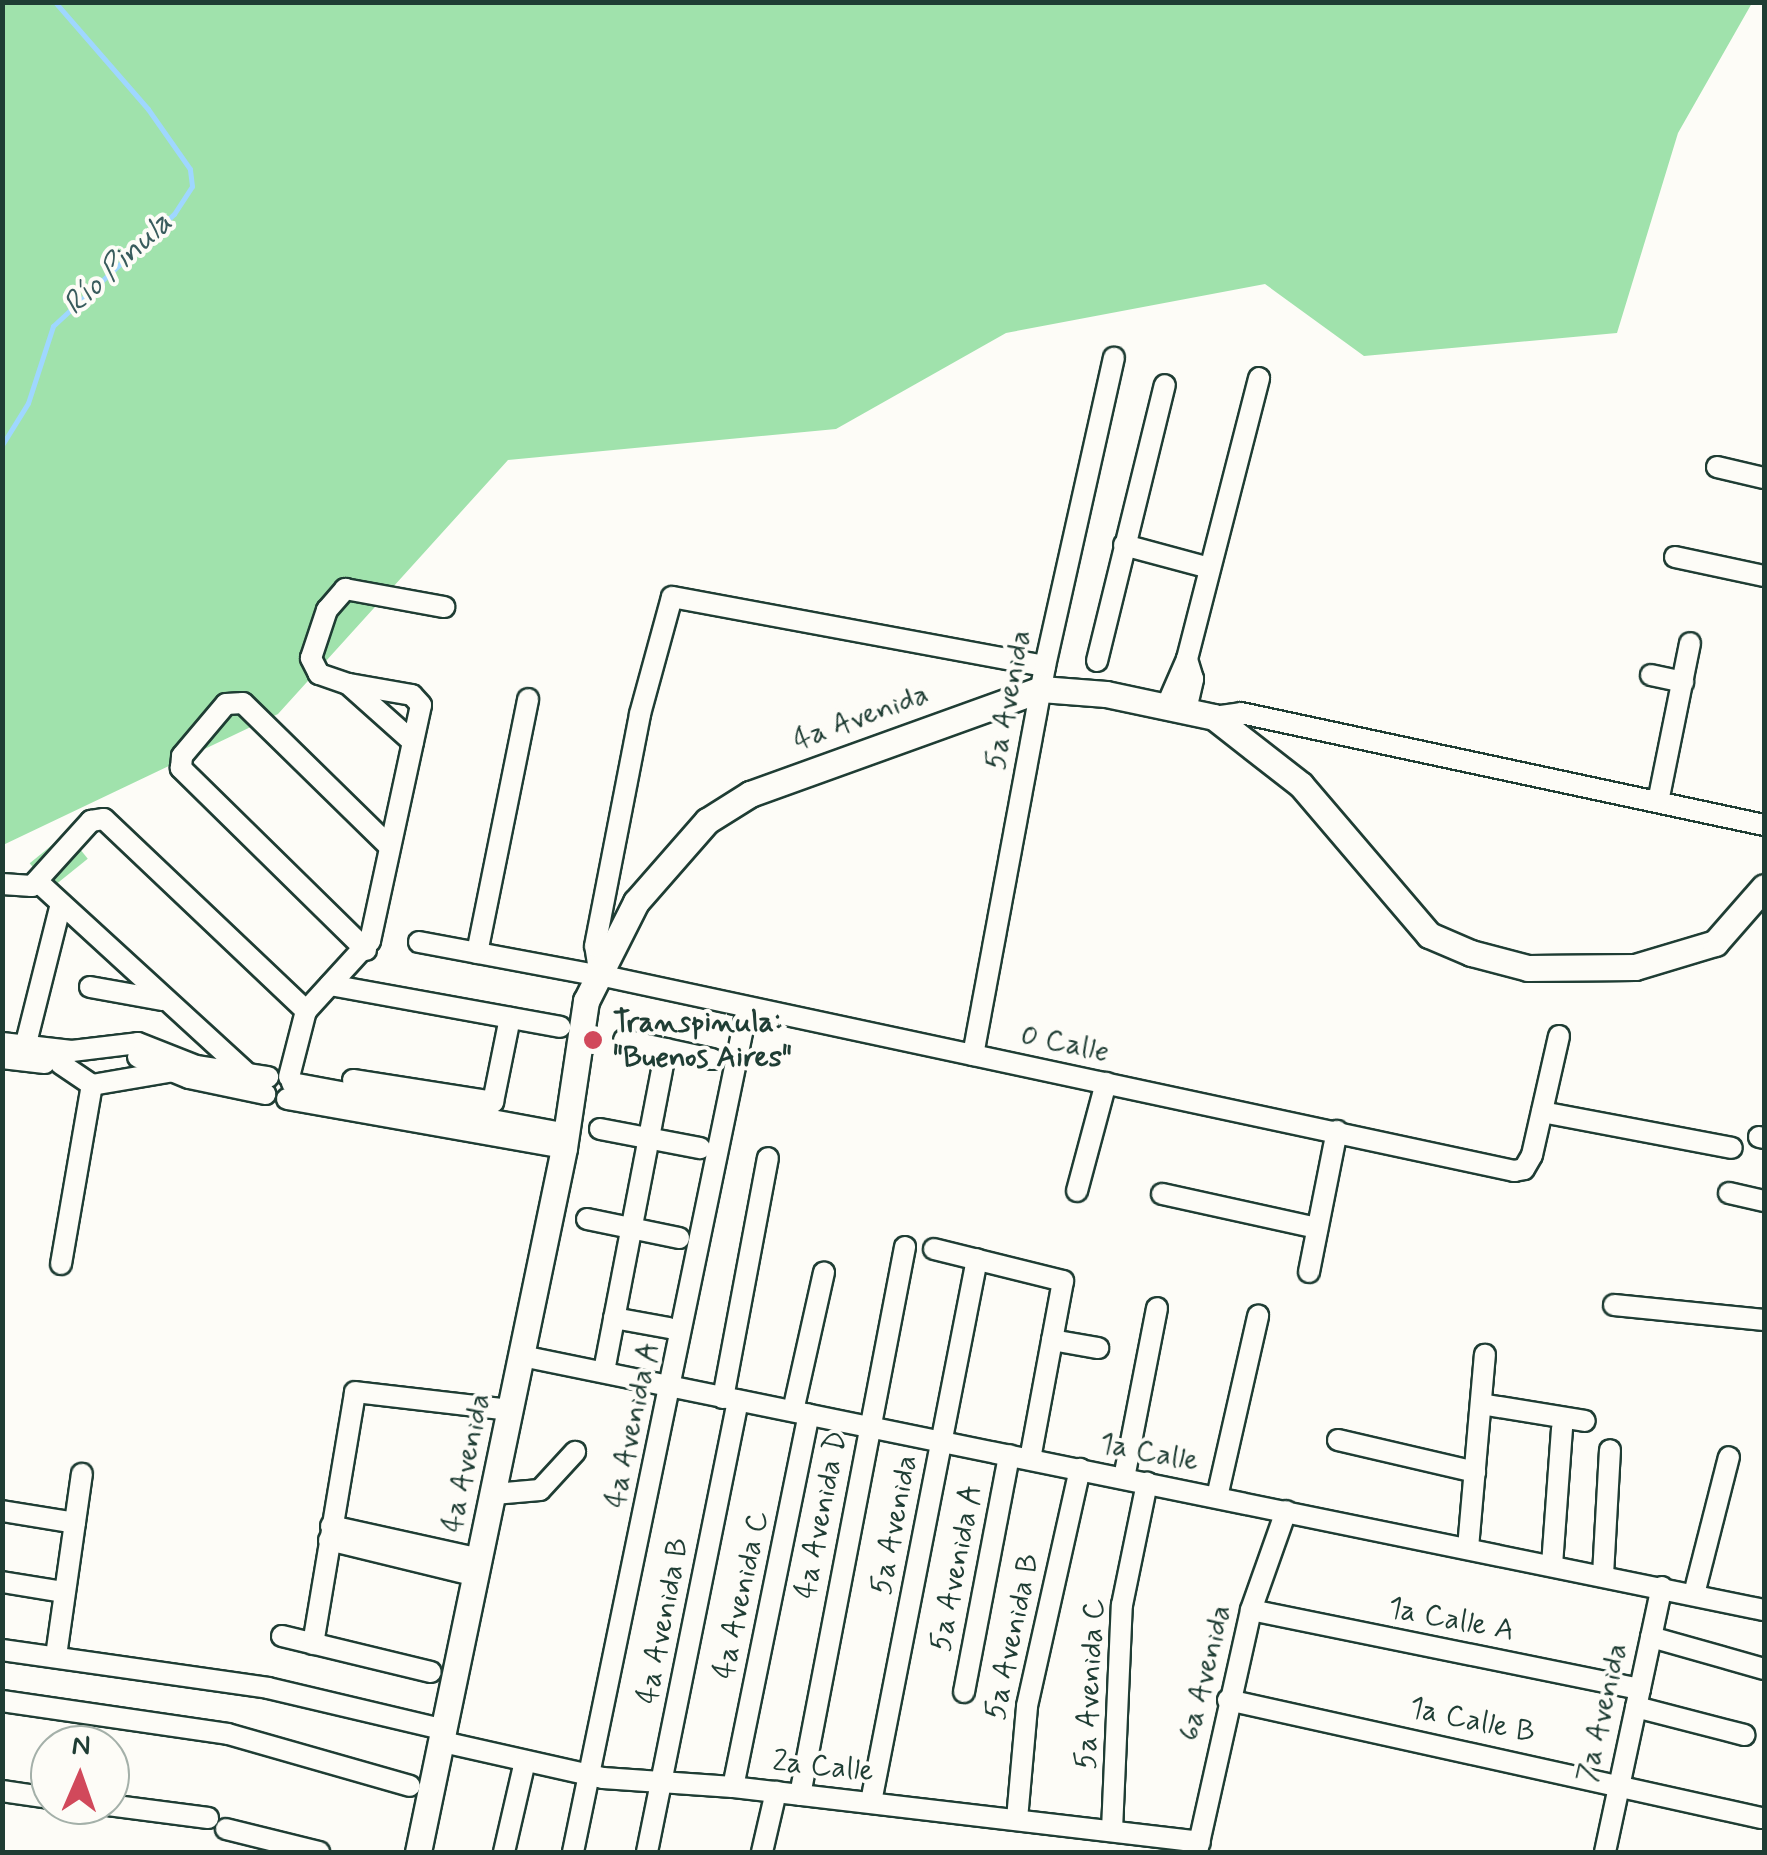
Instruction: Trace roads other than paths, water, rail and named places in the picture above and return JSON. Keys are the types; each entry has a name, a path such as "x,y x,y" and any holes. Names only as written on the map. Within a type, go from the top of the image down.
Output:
{"main road":[{"path":"1042,677 1214,717 1301,785 1429,935 1471,952 1528,968 1635,967 1715,943 1764,887"},
{"name":"4a Avenida","path":"418,1852 576,1086 578,1036 601,971 653,879 726,808 1042,677"}],"street":[{"name":"5a Avenida","path":"973,1056 1042,677 1114,358"},
{"path":"1176,708 1259,378"},
{"path":"1097,662 1165,385"},
{"path":"1717,467 1764,478"},
{"path":"1124,545 1210,568"},
{"path":"1675,557 1764,576"},
{"path":"276,1083 294,1051 306,1012 366,950 413,742 419,698 319,674 311,658 327,610 344,589 444,606"},
{"name":"4a Avenida","path":"601,971 595,946 640,714 664,609 680,596 1042,677"},
{"path":"1658,802 1690,643"},
{"path":"1651,675 1682,682"},
{"path":"348,684 413,742"},
{"path":"477,953 528,699"},
{"path":"366,950 181,768 182,756 226,704 243,702 389,846"},
{"path":"1214,717 1241,713 1764,825"},
{"path":"2,884 25,888 37,881 91,822 104,819 306,1012"},
{"path":"37,881 162,1000 276,1083"},
{"path":"25,1047 60,904"},
{"name":"0 Calle","path":"419,942 601,971 746,1009 1336,1131 1514,1172 1528,1165 1542,1112"},
{"path":"330,984 560,1027"},
{"path":"90,988 162,1000"},
{"name":"4a Avenida A","path":"574,1852 673,1387 746,1009"},
{"path":"324,1075 494,1102 510,1018"},
{"path":"1559,1036 1542,1112 1732,1148"},
{"path":"624,1040 712,1059"},
{"path":"2,1043 72,1051 138,1043 196,1066 565,1141"},
{"path":"604,1371 666,1049"},
{"path":"3,1059 61,1064 124,1056 173,1072 276,1083"},
{"path":"61,1064 92,1085 173,1072"},
{"path":"1077,1191 1106,1083"},
{"path":"61,1264 92,1085"},
{"path":"600,1129 700,1148"},
{"path":"1309,1272 1336,1131"},
{"name":"4a Avenida B","path":"646,1852 663,1780 731,1399 768,1158"},
{"path":"1729,1193 1764,1201"},
{"path":"1162,1194 1318,1228"},
{"path":"587,1219 680,1238"},
{"name":"4a Avenida D","path":"800,1794 905,1247"},
{"path":"934,1249 1060,1277 1052,1340 1020,1457"},
{"name":"5a Avenida","path":"872,1802 977,1259"},
{"name":"4a Avenida C","path":"733,1787 824,1272"},
{"path":"1614,1305 1764,1320"},
{"path":"1124,1478 1157,1308"},
{"path":"1216,1497 1258,1316"},
{"path":"614,1318 669,1328"},
{"path":"1052,1340 1098,1348"},
{"name":"1a Calle","path":"522,1356 1764,1610"},
{"path":"1468,1548 1485,1356"},
{"path":"313,1644 355,1392 511,1410"},
{"path":"1480,1404 1585,1421"},
{"path":"1552,1565 1562,1428"},
{"path":"1338,1440 1475,1472"},
{"path":"1602,1575 1610,1450"},
{"path":"494,1494 540,1490 576,1452"},
{"name":"5a Avenida A","path":"964,1692 1020,1457"},
{"path":"1694,1594 1729,1457"},
{"name":"5a Avenida B","path":"1017,1819 1027,1706 1080,1470"},
{"path":"56,1656 82,1474"},
{"name":"5a Avenida C","path":"1112,1830 1122,1605 1147,1483"},
{"path":"2,1511 75,1522"},
{"name":"6a Avenida","path":"1198,1847 1251,1610 1286,1511"},
{"path":"330,1533 479,1568"},
{"path":"2,1582 64,1592"},
{"name":"7a Avenida","path":"1604,1852 1662,1587"},
{"name":"1a Calle A","path":"1251,1610 1638,1698 1744,1734"},
{"path":"282,1636 431,1672"},
{"path":"1651,1637 1764,1669"},
{"name":"2a Calle","path":"2,1650 268,1688 589,1776 872,1802 1112,1830 1198,1847"},
{"name":"1a Calle B","path":"1228,1700 1760,1818"},
{"path":"2,1701 228,1734 410,1786"},
{"path":"504,1852 525,1761"},
{"path":"2,1792 30,1796"},
{"path":"762,1852 776,1792"},
{"path":"130,1809 217,1823 318,1852"}],"waterway":[{"name":"Río Pinula","path":"2,445 28,403 53,326 174,214 192,186 190,169 148,109 55,2"}],"place":[{"name":"Transpinula: \"Buenos Aires\"","path":"593,1040"}]}
